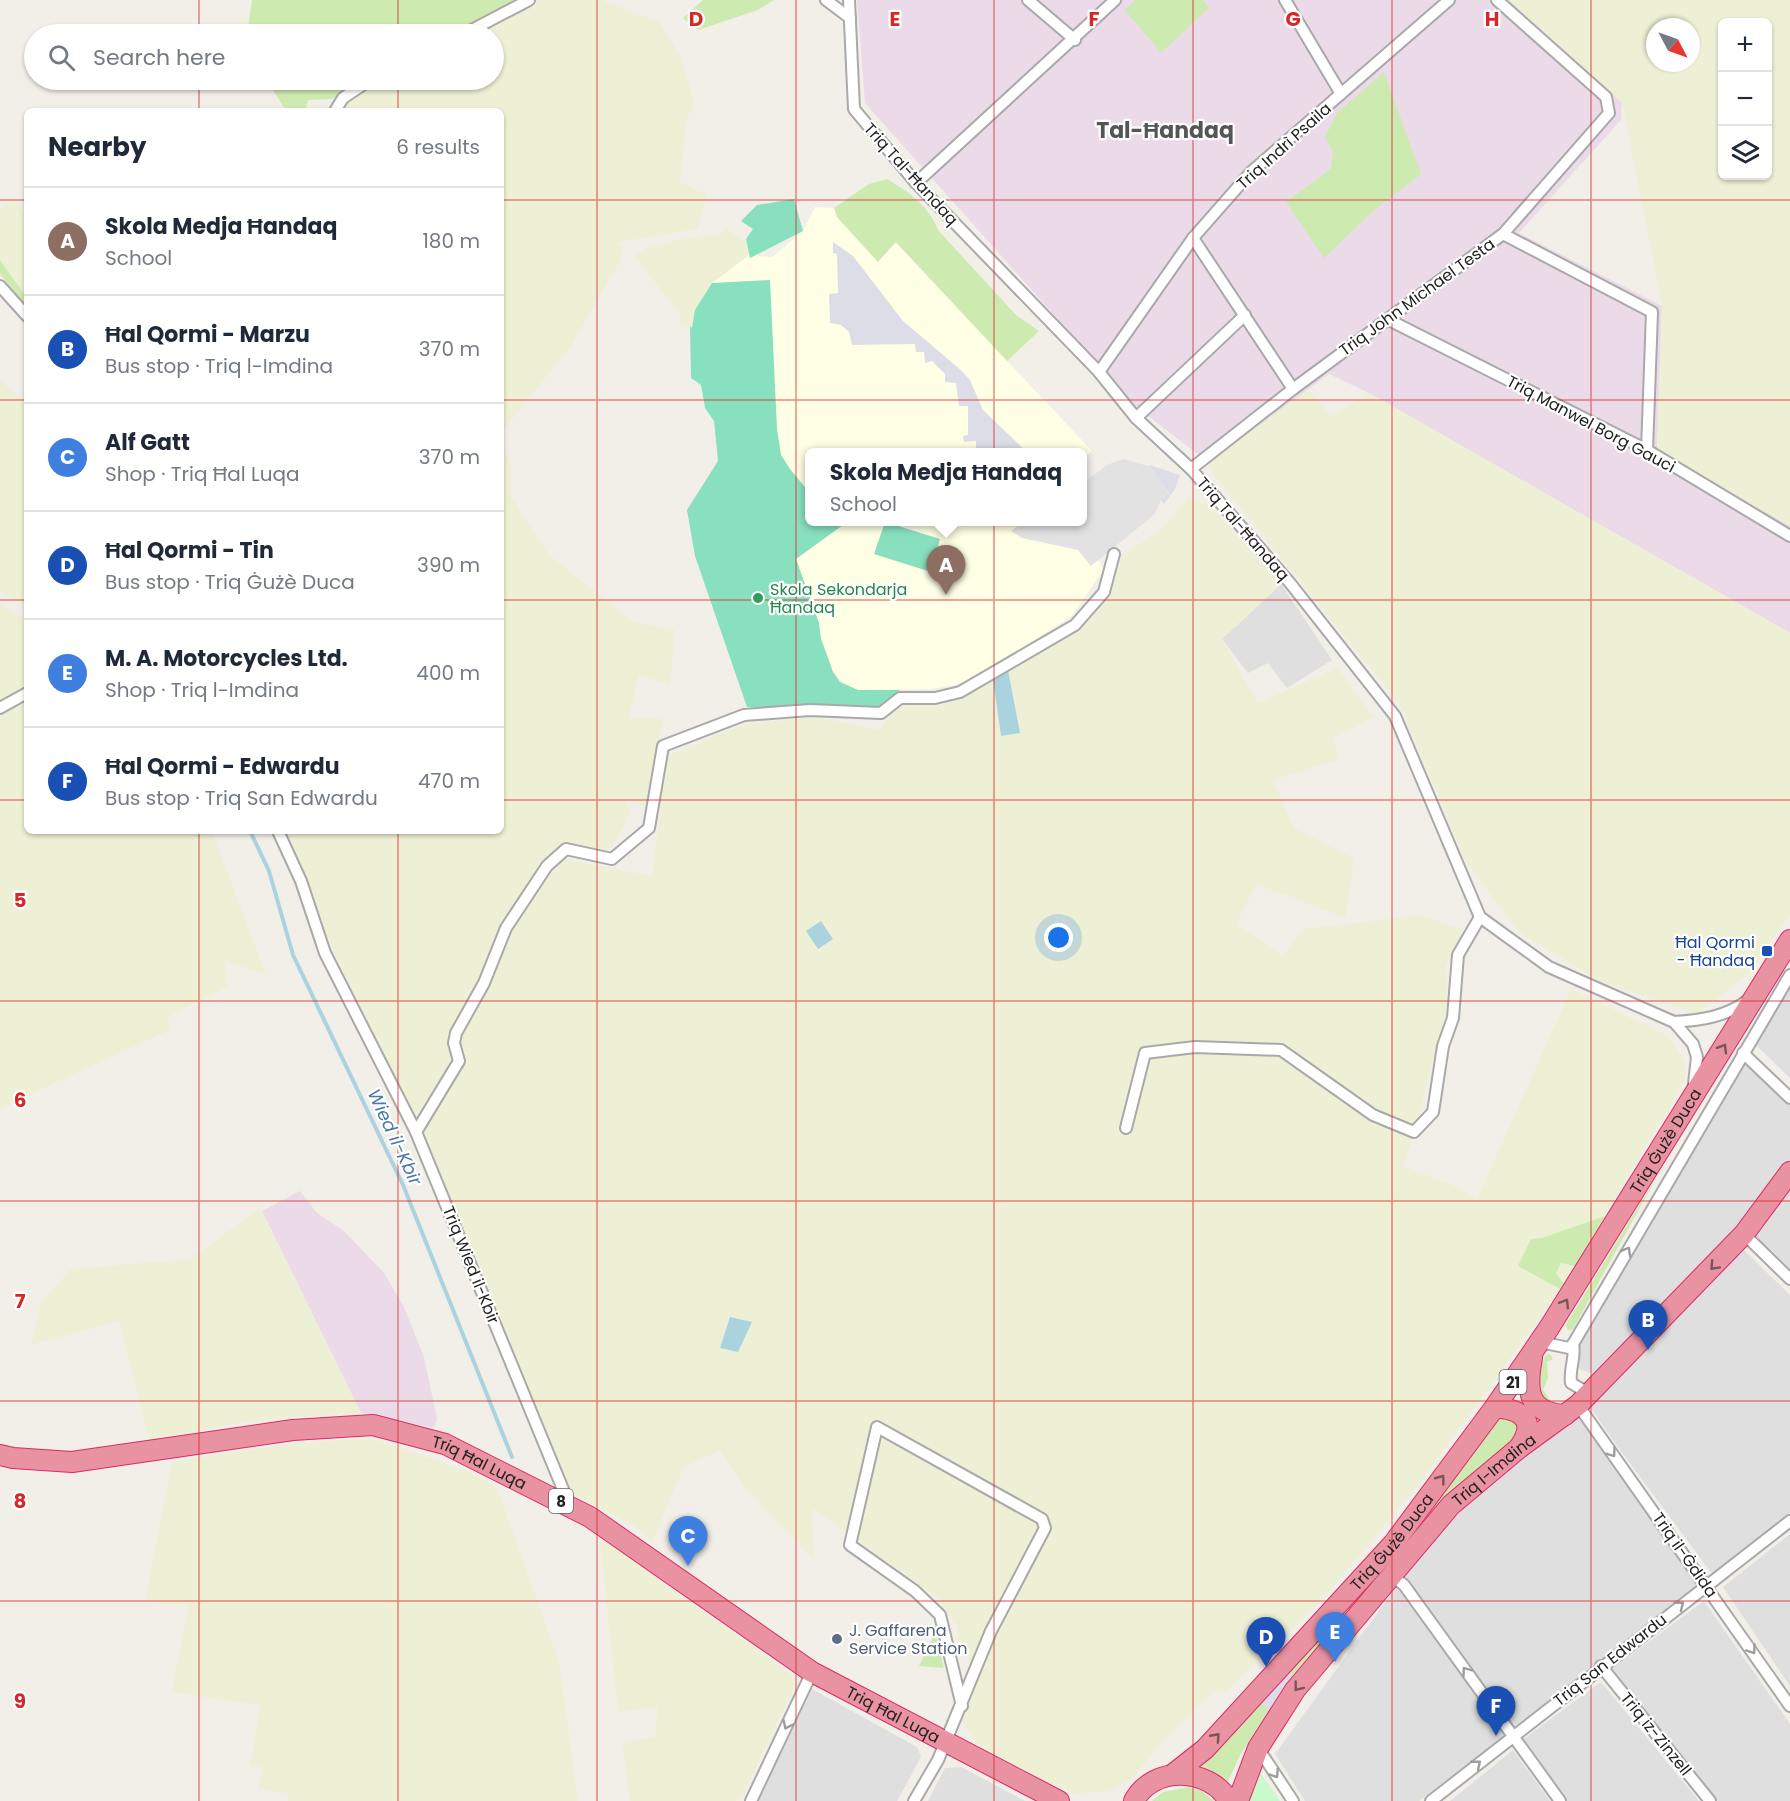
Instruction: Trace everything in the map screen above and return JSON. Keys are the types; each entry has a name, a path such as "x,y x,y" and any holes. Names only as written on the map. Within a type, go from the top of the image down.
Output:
{"highway":[{"name":"Triq Ġużè Duca","path":"1135,1799 1146,1786 1172,1775 1205,1749 1393,1544 1536,1349 1790,940"},
{"name":"Triq l-Imdina","path":"1238,1801 1258,1748 1295,1690 1450,1505 1519,1448 1578,1405 1744,1234 1790,1172"},
{"path":"1536,1349 1528,1378 1533,1402 1545,1412 1578,1405"},
{"path":"1495,1407 1511,1408 1525,1419 1529,1427 1519,1448"},
{"name":"Triq Ħal Luqa","path":"0,1455 72,1462 293,1430 373,1425 445,1444 569,1505 812,1672 945,1744 1062,1800"},
{"path":"1172,1775 1191,1775 1210,1782 1225,1794 1229,1801"},
{"path":"1116,1801 1135,1799"}],"street":[{"path":"485,24 529,0"},
{"path":"826,0 850,18"},
{"name":"Triq Tal-Ħandaq","path":"849,0 854,109 916,183 1099,372 1136,418 1191,469 1290,583 1395,716 1480,917"},
{"path":"1028,0 1075,40"},
{"path":"916,183 1075,40 1115,0"},
{"path":"1285,0 1341,94"},
{"name":"Triq Indrì Psaila","path":"1099,372 1193,238 1251,172 1449,0"},
{"name":"Triq John Michael Testa","path":"1191,469 1293,389 1503,234 1609,113 1606,97 1497,0"},
{"path":"337,108 343,98 355,90"},
{"path":"1503,234 1652,312 1647,450"},
{"path":"1193,238 1293,389"},
{"path":"0,285 24,313"},
{"path":"1136,418 1245,315"},
{"name":"Triq Manwel Borg Gauci","path":"1389,320 1647,450 1790,536"},
{"path":"416,1131 459,1061 454,1043 456,1033 484,983 506,928 548,866 566,849 612,859 649,828 663,746 744,715 810,710 881,713 900,698 935,698 960,692 1075,625 1104,592 1114,554"},
{"path":"0,708 24,695"},
{"name":"Triq Wied il-Kbir","path":"279,834 302,881 325,953 416,1131 569,1505"},
{"path":"1126,1128 1145,1053 1196,1047 1281,1050 1373,1115 1414,1132 1433,1112 1443,1046 1453,1018 1458,955 1480,917 1549,967 1674,1022 1693,1044 1697,1057 1697,1073 1687,1108"},
{"name":"Triq Ġużè Duca","path":"1573,1344 1790,975"},
{"path":"1674,1022 1714,1018 1733,1011 1755,995"},
{"path":"1743,1053 1790,1098"},
{"path":"1744,1234 1790,1279"},
{"path":"1536,1349 1569,1348 1573,1344"},
{"name":"Triq il-Ġdida","path":"1573,1344 1575,1351 1569,1368 1578,1405 1707,1585 1790,1706"},
{"path":"914,1801 945,1744 962,1706 991,1631 1045,1528 1042,1519 877,1427 850,1545 915,1591 940,1615 962,1706"},
{"name":"Triq San Edwardu","path":"1431,1801 1601,1666 1790,1521"},
{"path":"1390,1574 1404,1585 1560,1801"},
{"name":"Triq iz-Zinzell","path":"1601,1666 1710,1801"},
{"path":"752,1801 812,1672"},
{"path":"1258,1748 1293,1801"}],"shaded area":[{"path":"540,0 601,0 659,22 681,57 694,102 686,123 680,182 707,195 698,229 617,242 623,249 619,263 571,346 504,429 504,108 345,108 349,101 366,90 504,90 504,24 497,24"},
{"path":"857,0 1509,0 1622,102 1621,120 1519,233 1662,306 1657,450 1790,526 1790,633 1369,393 1329,374 1209,463 1134,405 865,103"},
{"path":"1509,0 1790,0 1790,526 1657,451 1662,306 1622,102"},
{"path":"13,199 24,212 24,294 0,260 0,211"},
{"path":"815,207 834,208 837,217 877,261 895,242 1092,451 1087,455 1087,448 805,448 805,487 781,455 776,429 718,461 714,421 705,408 701,385 691,378 712,283 754,250 759,256 772,257 803,231"},
{"path":"727,229 743,241 746,239 748,256 712,283 692,330 690,326 681,325 680,314 635,257 644,249 682,239 717,235"},
{"path":"833,242 853,256 903,321 962,371 970,380 983,410 1023,448 976,448 976,441 964,442 963,436 968,435 968,406 959,406 956,383 945,382 945,374 932,361 925,363 924,352 916,352 915,344 852,345 849,332 841,325 830,323 829,294 838,293 837,254 833,253"},
{"path":"0,380 24,402 24,604 0,591"},
{"path":"1308,389 1331,416 1369,393 1790,633 1790,914 1751,972 1697,1014 1599,981 1519,932 1465,860 1400,705 1212,473 1209,463"},
{"path":"504,449 511,466 511,497 549,555 634,622 675,630 670,685 639,674 629,718 664,719 654,756 648,808 625,798 631,809 625,824 616,841 601,854 562,843 499,929 476,987 454,1023 451,1046 455,1060 412,1120 327,937 313,896 284,834 504,834"},
{"path":"1123,459 1152,467 1169,495 1161,500 1155,514 1091,566 1078,550 1022,538 1011,531 1018,526 1087,526 1087,480 1107,465"},
{"path":"1150,465 1180,475 1175,489 1164,504 1161,500 1169,494"},
{"path":"1188,497 1208,504 1281,584 1222,639 1258,703 1337,668 1374,717 1333,738 1340,759 1273,780 1295,829 1354,858 1346,918 1256,884 1236,924 1283,956 1303,929 1421,915 1464,930 1446,965 1448,1016 1436,1047 1417,1126 1403,1166 1457,1187 1477,1199 1571,989 1668,1036 1685,1062 1685,1081 1562,1287 1426,1475 1328,1594 1228,1690 1213,1693 1200,1705 1163,1741 1131,1780 1109,1791 1074,1794 985,1755 961,1720 974,1661 956,1651 958,1629 938,1598 812,1508 814,1560 744,1487 720,1450 684,1467 652,1542 636,1527 571,1493 420,1139 462,1065 459,1038 482,998 511,929 563,859 652,876 666,756 746,724 816,717 880,730 890,714 905,702 938,706 993,680 1080,625 1111,592 1123,555 1161,530"},
{"path":"842,526 1076,526 1104,569 1072,616 986,671 957,685 930,689 858,690 848,688 833,672 795,560"},
{"path":"1281,584 1332,660 1287,688 1268,663 1248,673 1222,639"},
{"path":"0,604 24,618 24,834 213,834 266,975 225,960 227,987 167,1017 172,1029 0,1108"},
{"path":"1790,983 1790,1078 1755,1044"},
{"path":"1742,1061 1790,1106 1790,1160 1738,1234 1595,1374 1581,1370 1574,1363 1577,1346"},
{"path":"1790,1184 1790,1273 1753,1236"},
{"path":"300,1191 317,1213 344,1231 384,1273 404,1307 424,1357 437,1419 434,1428 361,1413 262,1211"},
{"path":"260,1208 361,1413 250,1421 149,1440 119,1321 31,1345 41,1302 71,1269 191,1259"},
{"path":"1743,1249 1790,1295 1790,1513 1713,1575 1612,1439 1591,1408 1591,1399"},
{"path":"1570,1419 1580,1419 1702,1585 1419,1801 1305,1801 1275,1754 1410,1568 1480,1490"},
{"path":"371,1438 468,1471 497,1487 559,1662 578,1801 288,1801 289,1794 258,1789 263,1768 250,1765 260,1705 171,1692 189,1606 145,1600 172,1462 285,1444"},
{"path":"1790,1534 1790,1686 1723,1587"},
{"path":"600,1541 615,1548 791,1674 795,1687 741,1798 735,1801 630,1801 622,1742 655,1737 658,1707 618,1712"},
{"path":"1704,1601 1790,1724 1790,1801 1718,1801 1612,1669"},
{"path":"1289,1672 1293,1676 1269,1710 1262,1702"},
{"path":"1601,1682 1699,1801 1567,1801 1521,1741"},
{"path":"812,1689 917,1747 921,1757 897,1801 758,1801"},
{"path":"1513,1750 1550,1801 1450,1801"},
{"path":"961,1767 1025,1801 928,1801 945,1768"}],"green space":[{"path":"252,0 514,0 471,24 248,24"},
{"path":"703,0 774,0 758,10 698,30 683,18"},
{"path":"1135,0 1203,0 1209,8 1161,53 1125,10"},
{"path":"1384,72 1421,174 1373,211 1324,258 1286,202 1331,169 1333,152 1325,137 1337,113"},
{"path":"273,90 346,90 332,99 308,100 306,108 284,108"},
{"path":"887,179 924,207 938,230 1016,315 1039,331 1007,361 896,242 878,262 837,217 834,208 869,184"},
{"path":"794,199 803,231 750,258 746,239 753,229 741,221 757,205"},
{"path":"0,260 24,294 24,303 0,274"},
{"name":"Skola Sekondarja Ħandaq","path":"770,280 777,429 781,455 805,487 805,526 841,526 796,559 819,623 821,639 833,672 840,682 858,690 900,690 877,711 845,707 747,707 695,556 687,510 718,461 714,421 705,408 701,385 691,378 690,326 692,328 695,310 712,283"},
{"path":"884,526 898,526 940,539 931,572 874,554"},
{"path":"1659,1173 1573,1329 1569,1331 1565,1326"},
{"path":"1605,1216 1575,1266 1561,1263 1556,1273 1564,1284 1560,1289 1518,1266 1531,1239 1542,1238"},
{"path":"1550,1354 1553,1359 1547,1362 1548,1378 1543,1390 1558,1410 1545,1407 1536,1379 1545,1356"},
{"path":"1503,1417 1512,1418 1517,1423 1518,1438 1360,1597 1293,1676 1289,1672 1391,1559 1497,1420"},
{"path":"935,1633 944,1668 919,1666"},
{"path":"1262,1702 1269,1710 1240,1755 1228,1782 1214,1772 1199,1767"},
{"path":"1259,1771 1280,1801 1249,1801"},
{"path":"1189,1787 1202,1791 1214,1801 1152,1801 1163,1792"}],"water":[{"path":"1008,670 1020,733 1001,736 993,680"},
{"path":"821,921 833,939 818,949 806,931"},
{"path":"730,1317 752,1322 738,1352 720,1348"}],"waterway":[{"name":"Wied il-Kbir","path":"251,834 269,871 293,955 403,1185 512,1457"}],"place":[{"name":"Skola Medja Ħandaq","path":"946,595"},
{"name":"Skola Sekondarja Ħandaq","path":"758,598"},
{"name":"Ħal Qormi - Ħandaq","path":"1767,951"},
{"name":"Ħal Qormi - Marzu","path":"1648,1350"},
{"name":"Alf Gatt","path":"688,1566"},
{"name":"J. Gaffarena Service Station","path":"837,1639"},
{"name":"M. A. Motorcycles Ltd.","path":"1335,1662"},
{"name":"Ħal Qormi - Tin","path":"1266,1667"},
{"name":"Ħal Qormi - Edwardu","path":"1496,1736"}],"district":[{"name":"Tal-Ħandaq","path":"1165,130"}]}
